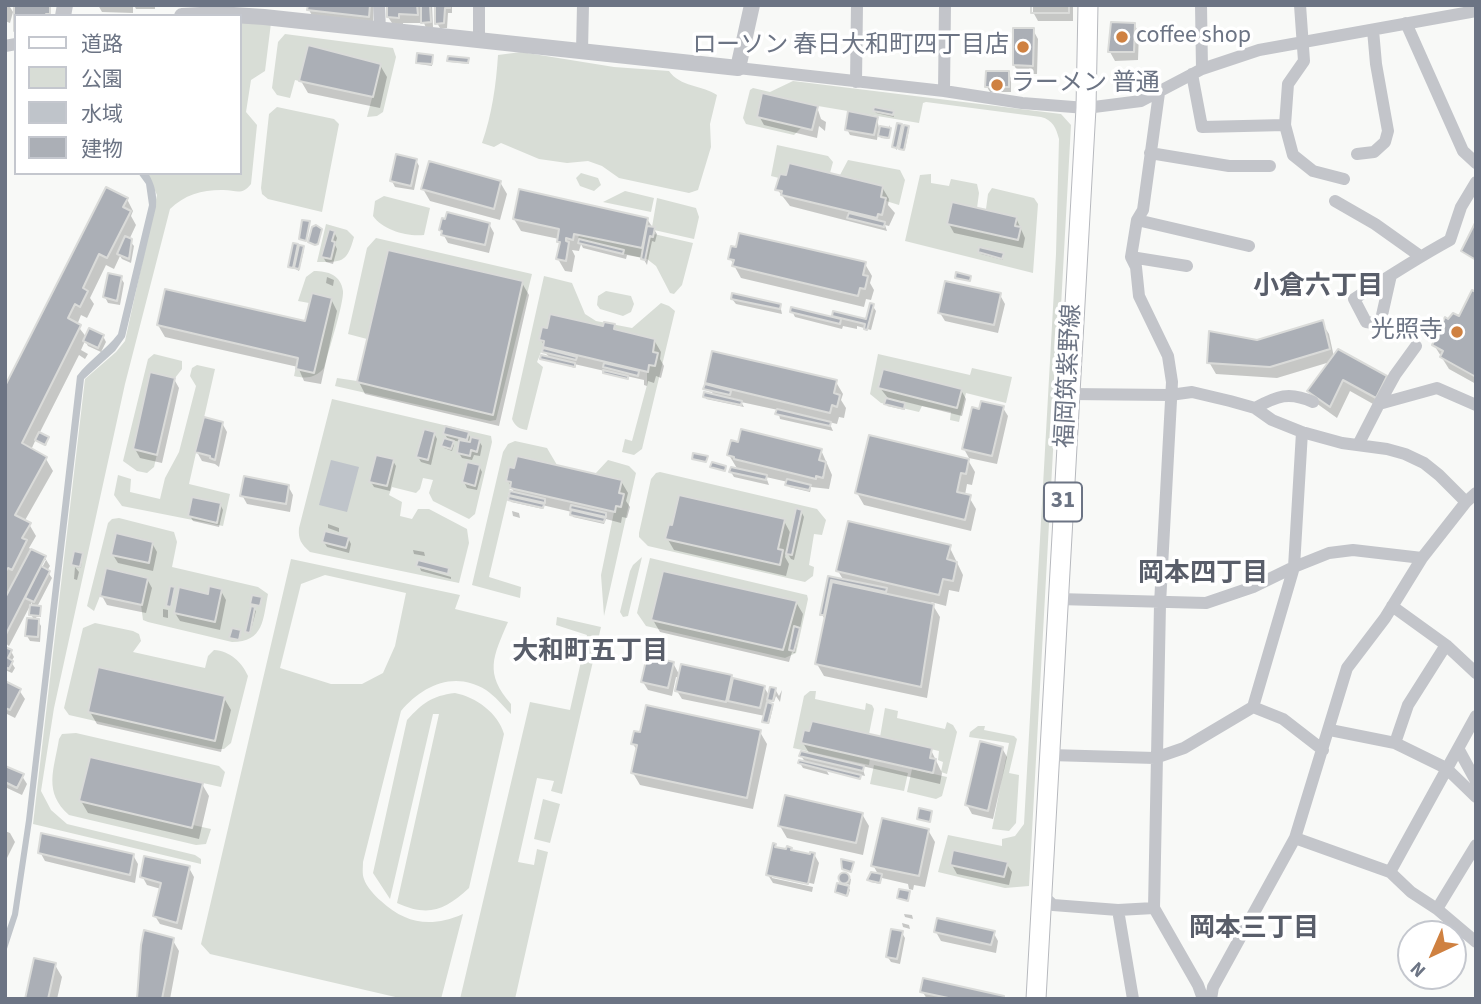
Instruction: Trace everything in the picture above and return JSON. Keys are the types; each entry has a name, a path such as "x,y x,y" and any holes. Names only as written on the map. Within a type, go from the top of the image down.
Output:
{"main road":[{"name":"福岡筑紫野線","path":"1036,999 1086,108 1088,5"}],"street":[{"path":"379,5 380,31"},
{"path":"478,5 479,40"},
{"path":"582,51 583,5"},
{"path":"738,68 752,5"},
{"path":"856,5 856,82"},
{"path":"944,92 945,5"},
{"path":"1201,5 1197,71 1202,127 1285,125"},
{"path":"1300,5 1304,61 1288,84 1285,125 1293,155 1313,171 1344,179"},
{"path":"242,17 582,51 1022,103 1086,108 1141,101 1197,71 1259,50 1469,10"},
{"path":"1406,23 1463,151 1476,163"},
{"path":"1357,155 1374,152 1385,142 1388,131 1373,30"},
{"path":"1159,93 1143,210 1137,220 1131,257 1136,267 1139,296 1168,356 1172,382 1160,604 1154,908 1198,985 1203,999"},
{"path":"1150,153 1229,166 1270,166"},
{"path":"1391,275 1450,240 1461,207 1476,181"},
{"path":"1335,201 1375,224 1420,256"},
{"path":"1137,220 1249,246"},
{"path":"1131,257 1187,267"},
{"path":"1358,445 1395,374 1416,346"},
{"path":"1379,404 1437,388 1476,405"},
{"path":"1070,394 1192,392 1255,408 1272,420 1302,432 1396,451 1424,463 1466,502"},
{"path":"1255,408 1274,398 1297,395 1313,402"},
{"path":"1050,755 1156,758 1184,748 1253,707 1294,567 1302,432"},
{"path":"1211,999 1213,987 1295,838 1347,668 1392,606 1422,558 1476,493"},
{"path":"1058,599 1160,604 1206,603 1253,587 1329,553 1353,550 1422,558"},
{"path":"1392,606 1446,645 1476,673"},
{"path":"1395,743 1408,705 1446,645"},
{"path":"1253,707 1283,719 1324,750"},
{"path":"1391,872 1476,716"},
{"path":"1330,730 1395,743 1446,768 1476,797"},
{"path":"1459,750 1476,781"},
{"path":"1295,838 1391,872 1411,892 1437,909 1476,942"},
{"path":"1437,909 1476,845"},
{"path":"1042,895 1053,905 1118,910 1154,908"},
{"path":"1118,910 1133,999"}],"green space":[{"path":"242,21 271,23 265,71 251,80 246,112 257,125 251,184 241,191 200,192 181,200 170,209 125,384 54,708 41,791 51,810 67,824 195,855 201,859 201,864 33,824 85,379 125,341 157,195 148,175 242,175"},
{"path":"285,34 393,48 396,57 383,112 367,117 381,64 308,46 299,81 295,80 290,98 277,95 272,88 278,42"},
{"path":"521,52 614,67 669,71 685,83 717,95 710,124 711,147 698,190 689,193 619,178 602,166 588,161 567,163 539,159 501,143 494,147 482,143 493,100 498,55"},
{"path":"793,81 1061,114 1071,125 1029,886 1005,888 938,872 948,835 1002,846 1002,839 1015,836 1024,824 1056,254 1058,135 1051,122 1041,117 926,102 923,103 919,123 818,106 812,130 802,127 794,135 746,124 743,118 750,90 753,88 770,92"},
{"path":"277,107 334,119 339,124 322,212 268,199 262,194 269,114"},
{"path":"777,145 828,156 833,162 830,173 789,163 786,175 780,174 779,178 771,176"},
{"path":"848,160 900,170 905,180 899,205 881,197 883,186 840,175"},
{"path":"581,173 598,178 601,185 594,191 580,186 576,178"},
{"path":"931,174 931,183 949,186 951,179 977,184 977,208 986,209 988,194 992,188 1034,198 1038,204 1033,273 905,241 920,175"},
{"path":"625,191 654,198 651,212 603,202"},
{"path":"384,196 430,208 424,235 396,231 377,221 373,216 375,201"},
{"path":"657,198 696,208 699,217 694,239 654,230 655,227 652,227"},
{"path":"326,224 347,230 354,237 349,252 342,259 317,262"},
{"path":"654,234 693,243 682,285 674,294 670,293 656,266 647,259 577,243 579,235 647,249 650,236 653,237"},
{"path":"376,238 532,274 496,420 490,421 335,386 337,378 357,381 367,339 348,334 367,248"},
{"path":"314,271 329,273 337,278 342,286 343,297 324,368 314,376 299,377 294,376 309,303 298,301 306,277"},
{"path":"544,276 572,283 585,314 596,321 632,328 661,303 675,311 642,449 634,455 622,452 625,439 632,441 647,385 647,372 543,347 537,362 543,367 527,430 518,427 513,421"},
{"path":"606,291 631,296 634,304 631,312 623,316 600,309 597,305 598,296"},
{"path":"154,354 182,361 182,369 175,378 154,467 147,473 137,471 123,461 148,359"},
{"path":"878,354 970,375 972,368 1012,377 1006,403 966,393 959,422 950,420 951,412 922,406 919,412 881,403 870,394"},
{"path":"197,365 215,369 189,484 230,494 223,526 122,506 114,495 118,475 131,479 130,492 160,499 165,478 179,452 196,386 190,376 192,368"},
{"path":"332,399 491,436 492,442 475,514 469,519 433,501 429,493 433,480 423,478 416,493 392,487 389,495 402,502 400,516 412,519 418,509 429,509 467,529 469,543 459,583 310,552 302,544 299,528"},
{"path":"515,441 547,448 557,465 595,474 608,460 629,466 636,473 604,616 601,575 614,512 510,488 489,577 521,587 520,598 472,585 503,452 508,444"},
{"path":"660,472 817,509 826,520 822,535 814,534 809,565 814,567 813,576 805,582 648,546 639,537 639,533 651,479"},
{"path":"119,518 174,532 177,542 172,567 258,587 268,594 263,620 256,633 243,641 232,642 143,620 141,605 100,596 94,611 87,606 108,523"},
{"path":"642,557 628,616 623,617 620,612 630,571"},
{"path":"650,558 807,595 796,653 785,658 646,626 637,613"},
{"path":"291,559 460,595 455,609 508,622 495,655 494,674 511,704 511,714 486,690 462,681 439,684 409,702 401,711 363,862 363,877 369,888 400,915 430,922 463,914 441,999 404,999 210,954 201,944","holes":["325,575 406,593 395,646 383,673 362,684 331,684 280,668 301,584"]},
{"path":"557,617 601,627 562,794 551,791 554,781 537,778 518,862 534,865 537,849 548,852 515,999 460,999 530,702 570,710 587,635 556,625"},
{"path":"95,623 139,634 141,641 133,652 205,668 208,656 214,650 235,658 248,676 231,743 224,749 218,749 69,715 64,708 83,628"},
{"path":"810,691 816,691 815,699 865,710 866,703 872,705 874,709 869,734 812,721 809,731 804,730 870,758 869,765 793,748 804,696"},
{"path":"455,693 471,698 485,707 497,719 504,734 469,888 443,907 418,910 397,903 439,714 433,714 390,899 373,873 407,720 428,701"},
{"path":"885,708 898,711 897,718 945,729 947,722 953,725 957,732 947,774 941,772 943,762 938,760 939,751 880,737"},
{"path":"978,726 985,726 984,730 1014,736 1017,739 1009,773 1019,775 1016,823 1009,831 992,829 1009,743 969,737 970,732"},
{"path":"76,733 219,766 225,772 221,787 203,783 193,825 211,829 206,844 196,845 69,815 56,798 52,780 59,739 62,734"},
{"path":"874,765 908,773 904,791 870,784"},
{"path":"912,769 947,777 942,796 936,799 907,792"},
{"path":"543,799 560,804 550,843 534,839"}],"water":[{"path":"139,175 149,175 155,190 156,207 125,337 115,351 84,379 32,821 18,915 5,955 5,934 12,914 26,820 77,376 118,334 149,205 146,184"},
{"path":"331,460 359,467 347,512 319,505"}],"building":[{"path":"14,5 50,5 50,14 14,14"},
{"path":"308,5 370,5 369,17 307,10"},
{"path":"387,5 417,5 418,15 399,14 399,18 387,17"},
{"path":"421,5 430,5 431,22 421,23"},
{"path":"435,5 450,5 450,8 445,8 444,23 435,24"},
{"path":"1031,5 1069,5 1069,13 1031,13"},
{"path":"1031,5 1069,5 1069,13 1031,13"},
{"name":"coffee shop","path":"1111,22 1135,23 1134,52 1108,52"},
{"name":"ローソン 春日大和町四丁目店","path":"1013,28 1034,28 1033,66 1013,65"},
{"path":"308,45 381,64 373,97 299,81"},
{"path":"417,53 433,55 432,64 416,63"},
{"path":"448,56 469,58 468,63 447,61"},
{"path":"986,71 1009,71 1009,87 985,87"},
{"path":"762,93 818,106 812,130 757,117"},
{"path":"874,107 894,111 893,115 873,111"},
{"path":"848,111 878,117 874,135 845,130"},
{"path":"897,123 902,124 897,148 892,147"},
{"path":"904,125 909,126 904,150 899,149"},
{"path":"880,126 891,128 889,138 878,136"},
{"path":"396,154 417,159 411,186 390,181"},
{"path":"429,161 501,181 494,209 421,189"},
{"path":"789,163 883,186 881,197 886,198 882,215 878,214 877,218 781,195 782,191 775,190 780,174 786,175"},
{"path":"106,187 128,198 123,207 131,211 107,258 99,254 83,288 88,291 80,307 75,304 68,318 81,325 22,443 47,457 15,515 31,523 22,538 27,540 12,570 8,568 5,572 5,386"},
{"path":"519,189 648,218 642,248 574,234 573,240 566,238 569,242 566,261 556,259 560,242 557,242 559,229 513,219"},
{"path":"952,202 1017,217 1015,226 1021,227 1018,240 947,224"},
{"path":"447,212 490,223 485,245 441,235 442,231 439,230 442,218 445,219"},
{"path":"849,213 885,222 884,227 847,218"},
{"path":"302,220 310,221 306,241 299,239"},
{"path":"1476,224 1476,260 1461,251"},
{"path":"316,225 322,229 318,244 315,245 308,242 312,227"},
{"path":"647,226 655,227 653,237 650,236 645,260 641,259"},
{"path":"329,229 335,231 331,259 321,257"},
{"path":"739,233 866,262 863,275 868,276 865,289 860,288 858,296 732,266 734,260 728,259 731,246 736,247"},
{"path":"125,236 132,239 129,259 117,254"},
{"path":"579,239 624,250 623,254 578,243"},
{"path":"293,243 298,244 293,268 288,267"},
{"path":"299,245 304,246 299,269 294,268"},
{"path":"979,247 1004,253 1002,259 978,252"},
{"path":"388,250 523,281 493,415 357,382"},
{"path":"956,272 971,276 970,281 955,278"},
{"path":"108,273 122,276 117,301 103,297"},
{"path":"945,281 1001,293 994,325 938,313"},
{"path":"165,289 305,321 312,293 332,298 314,373 296,369 298,358 157,325"},
{"name":"光照寺","path":"1472,290 1476,292 1476,377 1440,357 1443,351 1432,345 1445,317 1448,319 1453,313 1459,316"},
{"path":"732,293 781,304 780,309 731,299"},
{"path":"870,303 874,304 867,330 864,329 865,324 832,316 833,311 866,319"},
{"path":"791,307 841,319 840,324 790,312"},
{"path":"550,314 603,326 604,322 615,324 614,329 655,339 653,352 658,353 655,366 649,365 648,372 543,347 544,341 539,340 542,327 547,328"},
{"path":"1323,320 1330,349 1270,367 1207,363 1209,331 1257,340"},
{"path":"89,328 104,335 98,348 83,341"},
{"path":"543,348 577,357 576,360 542,352"},
{"path":"1338,349 1387,376 1376,398 1343,380 1330,407 1307,391"},
{"path":"712,351 837,380 834,393 840,395 837,407 832,405 830,413 705,383"},
{"path":"541,355 575,363 575,367 540,359"},
{"path":"604,363 639,371 638,376 603,367"},
{"path":"883,369 962,389 957,408 878,388"},
{"path":"603,370 628,376 628,379 603,373"},
{"path":"150,372 175,378 157,455 133,449"},
{"path":"705,384 731,391 730,395 703,389"},
{"path":"704,392 742,401 741,405 703,397"},
{"path":"886,398 905,403 904,409 884,404"},
{"path":"981,401 1004,406 992,456 962,449 972,407 979,409"},
{"path":"777,409 831,422 830,426 775,414"},
{"path":"204,417 223,422 215,460 195,452"},
{"path":"445,426 469,432 467,440 443,434"},
{"path":"424,429 435,432 428,460 416,457"},
{"path":"741,429 822,449 819,460 826,462 823,478 816,476 816,479 727,455 731,440 738,442"},
{"path":"39,432 49,437 45,445 35,440"},
{"path":"869,435 969,459 966,474 961,473 957,492 971,495 965,520 855,493"},
{"path":"471,437 480,439 477,452 471,450 470,456 457,453 459,440 470,442"},
{"path":"444,438 454,441 451,449 441,446"},
{"path":"693,453 708,456 706,462 692,459"},
{"path":"376,455 394,459 387,486 369,482"},
{"path":"517,456 622,480 619,493 624,494 621,507 616,506 615,512 510,488 511,482 506,481 509,467 514,468"},
{"path":"467,462 480,465 475,486 462,482"},
{"path":"712,462 726,466 725,471 710,467"},
{"path":"731,467 767,475 766,480 729,472"},
{"path":"244,476 289,485 286,504 240,496"},
{"path":"787,479 811,485 809,490 785,485"},
{"path":"510,491 545,499 545,503 509,495"},
{"path":"679,495 785,519 778,549 783,550 780,565 665,539 669,524 672,525"},
{"path":"509,496 544,504 543,508 508,500"},
{"path":"192,497 221,503 217,523 188,516"},
{"path":"571,505 606,513 606,517 570,509"},
{"path":"796,508 802,510 792,555 786,554"},
{"path":"571,510 605,518 604,522 570,515"},
{"path":"848,521 951,545 947,559 957,562 953,581 943,579 939,595 836,571"},
{"path":"325,531 349,537 346,548 322,542"},
{"path":"116,533 153,542 149,563 111,555"},
{"path":"31,549 46,556 5,636 5,598"},
{"path":"74,551 83,553 80,567 71,565"},
{"path":"418,560 449,568 448,574 416,566"},
{"path":"41,566 50,571 34,602 25,598"},
{"path":"106,568 148,578 142,605 100,596"},
{"path":"663,571 797,601 783,650 651,620"},
{"path":"828,576 887,588 886,592 831,580 824,615 820,615"},
{"path":"832,582 934,604 921,687 815,664"},
{"path":"170,586 175,587 171,607 166,606"},
{"path":"209,586 222,589 215,622 174,613 179,587 208,594"},
{"path":"252,595 262,597 260,606 250,604"},
{"path":"30,605 41,606 40,616 29,615"},
{"path":"251,606 255,607 250,633 245,632"},
{"path":"27,618 39,619 38,637 25,636"},
{"path":"794,626 800,628 794,651 789,650"},
{"path":"232,628 241,630 239,640 229,638"},
{"path":"5,647 12,650 8,658 13,661 9,669 5,667"},
{"path":"647,656 674,662 668,688 641,682"},
{"path":"681,664 732,675 726,702 675,691"},
{"path":"98,667 225,696 215,741 88,712"},
{"path":"733,678 765,686 760,708 728,701"},
{"path":"5,681 21,689 10,710 5,708"},
{"path":"770,687 776,688 773,701 767,700"},
{"path":"767,702 773,704 768,723 762,722"},
{"path":"646,705 761,730 747,798 631,773 637,745 631,744 634,731 640,732"},
{"path":"812,721 932,748 930,758 936,759 933,773 801,743 804,730 809,731"},
{"path":"980,741 1003,747 988,811 965,805"},
{"path":"801,751 864,766 863,771 799,756"},
{"path":"90,757 203,783 192,828 79,801"},
{"path":"799,760 861,775 860,779 798,763"},
{"path":"5,766 24,774 17,788 5,782"},
{"path":"785,795 863,813 856,843 778,826"},
{"path":"919,808 932,811 930,822 917,819"},
{"path":"882,818 929,829 919,876 871,866"},
{"path":"41,833 134,854 130,875 38,853"},
{"path":"773,843 776,844 775,847 786,849 787,846 792,848 791,850 815,853 808,884 766,875"},
{"path":"953,850 1008,862 1004,877 950,865"},
{"path":"144,856 190,866 177,923 153,916 161,883 140,877"},
{"path":"841,859 854,862 851,872 842,869"},
{"path":"871,872 882,874 880,883 867,880"},
{"path":"844,873 848,874 848,882 844,883 840,882 839,878 840,874"},
{"path":"837,883 849,886 847,896 835,892"},
{"path":"899,889 910,891 908,901 897,898"},
{"path":"937,918 995,931 991,945 934,932"},
{"path":"891,929 903,931 897,959 886,957"},
{"path":"144,930 174,938 162,999 137,999"},
{"path":"34,958 56,963 48,999 25,999"},
{"path":"923,978 1004,996 1004,999 953,999 920,992"}],"place":[{"name":"coffee shop","path":"1122,37"},
{"name":"ローソン 春日大和町四丁目店","path":"1023,47"},
{"name":"ラーメン 普通","path":"997,85"},
{"name":"光照寺","path":"1457,332"}],"district":[{"name":"小倉六丁目","path":"1318,288"},
{"name":"岡本四丁目","path":"1203,575"},
{"name":"大和町五丁目","path":"590,653"},
{"name":"岡本三丁目","path":"1254,930"}]}
